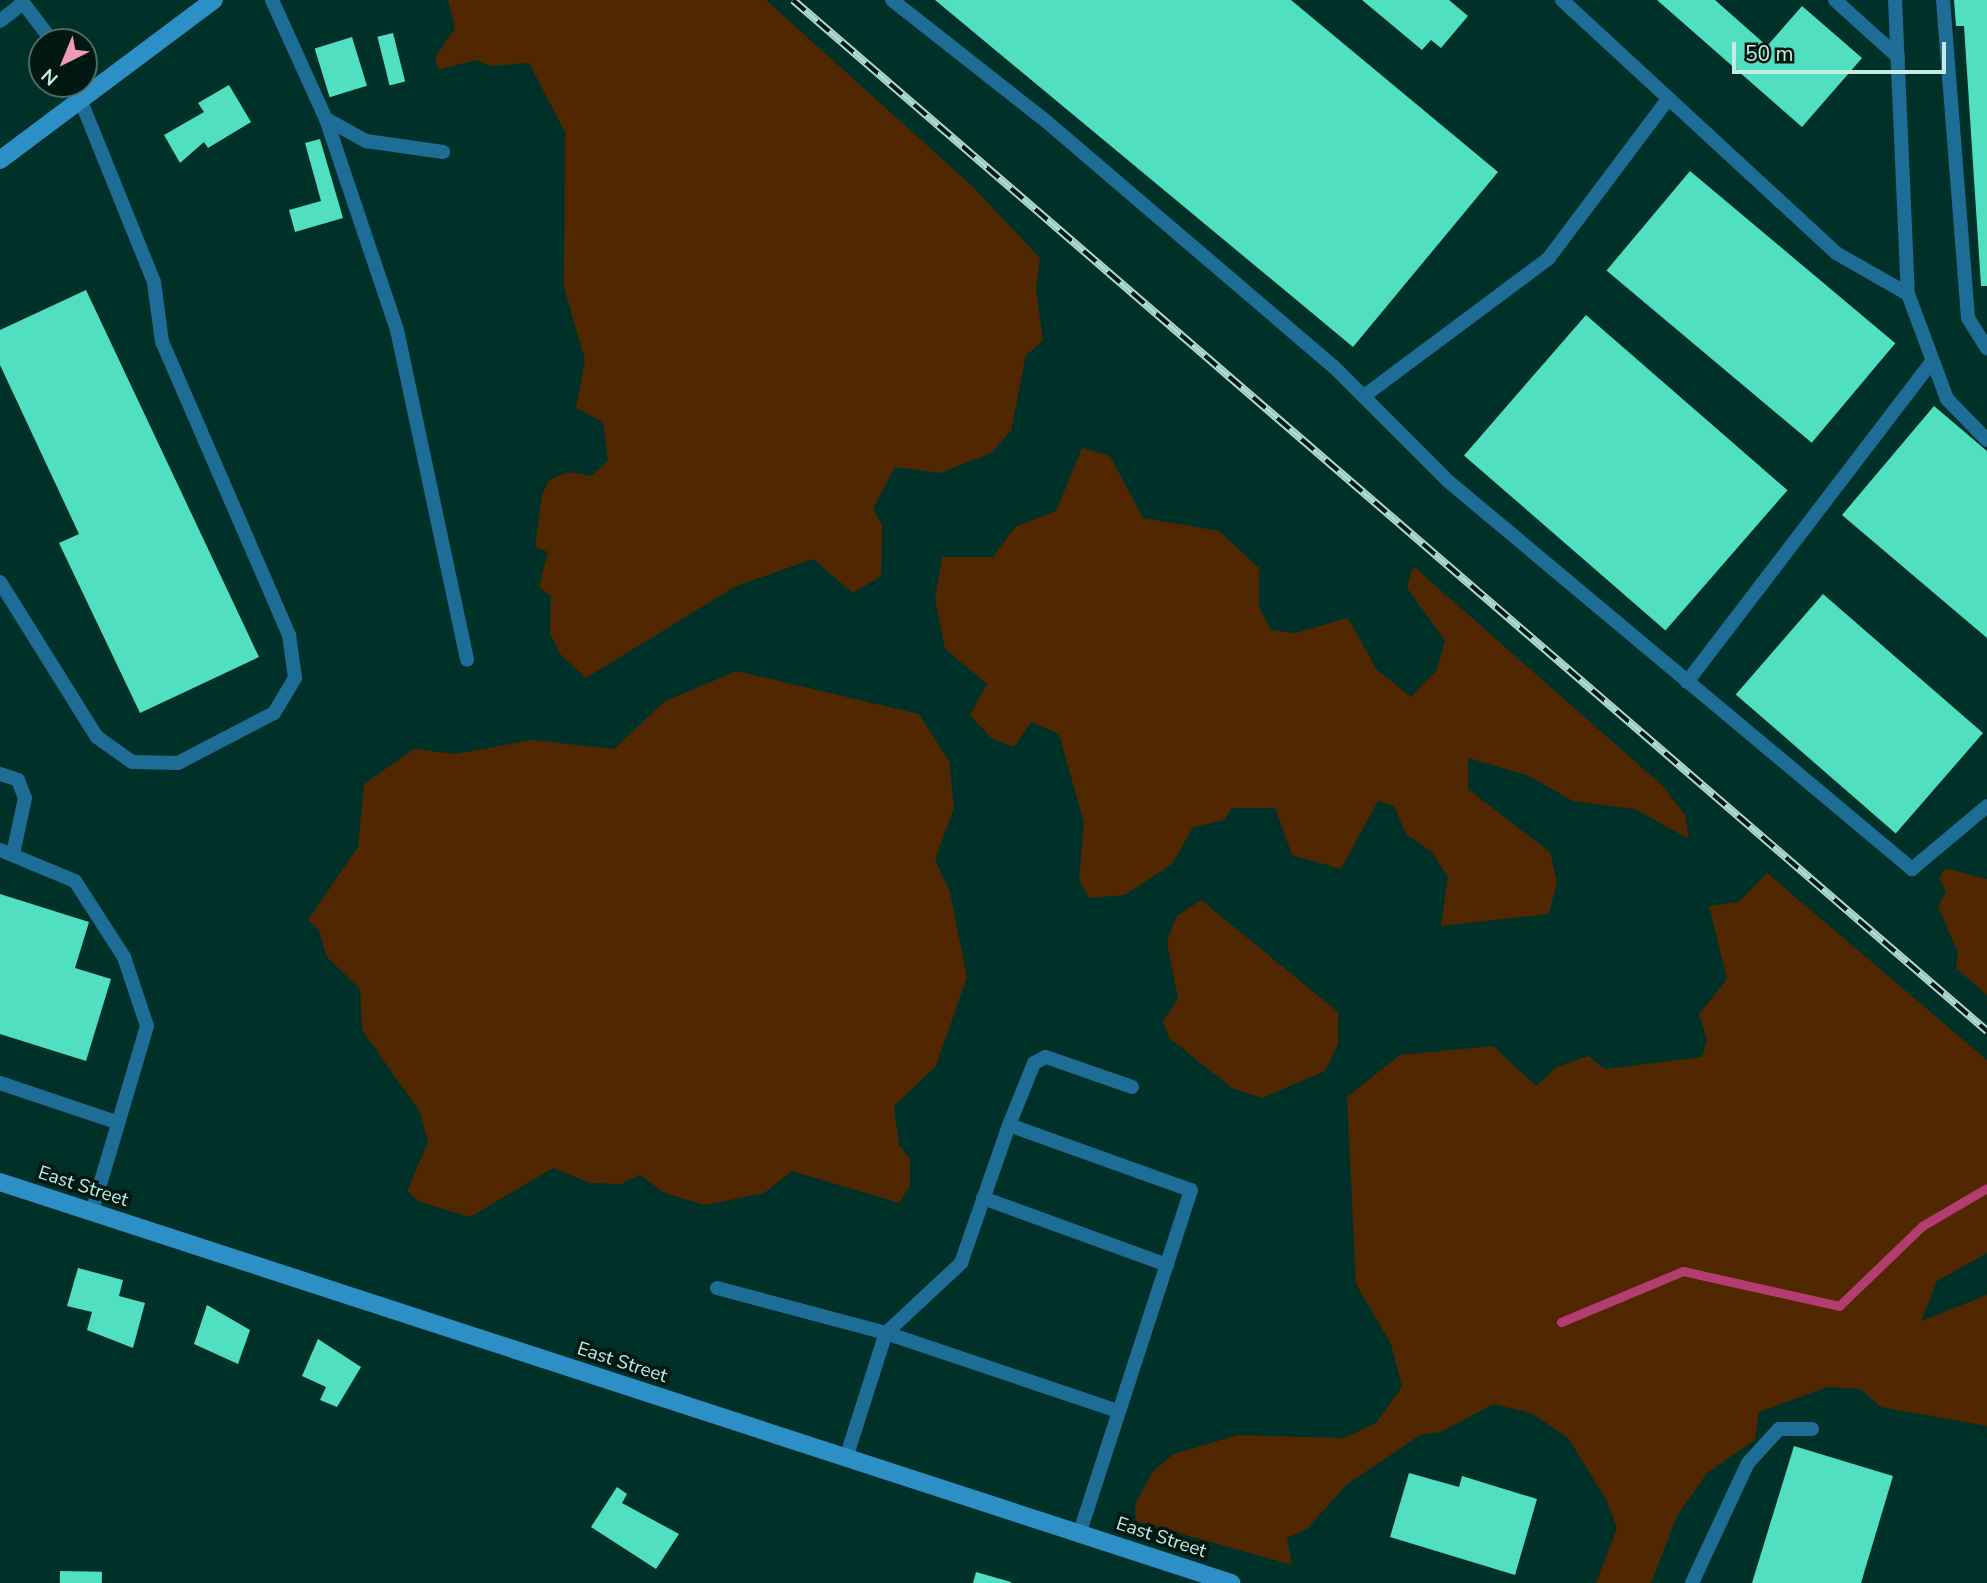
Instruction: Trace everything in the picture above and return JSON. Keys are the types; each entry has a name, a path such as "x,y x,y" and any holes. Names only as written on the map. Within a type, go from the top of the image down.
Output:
{"main road":[{"path":"98,78 214,0"},
{"path":"0,160 71,98"},
{"name":"East Street","path":"0,1182 1231,1583"}],"lane":[{"path":"272,0 326,119 397,330 467,660"},
{"path":"892,0 1047,121 1364,396 1448,481 1912,869 1987,806"},
{"path":"1562,0 1836,253 1908,294"},
{"path":"1835,0 1898,57"},
{"path":"1895,0 1908,294 1947,399 1987,440"},
{"path":"1943,0 1968,318 1987,348"},
{"path":"0,22 22,1 42,28"},
{"path":"0,582 97,737 132,762 178,763 274,712 295,678 289,635 162,342 154,282 80,98"},
{"path":"1364,396 1548,258 1669,99"},
{"path":"326,119 366,141 443,152"},
{"path":"1688,682 1933,361"},
{"path":"0,774 18,780 25,797 6,852 75,881 124,957 147,1026 116,1122 92,1212"},
{"path":"846,1458 886,1333 961,1263 1009,1125 1034,1063 1046,1057 1132,1087"},
{"path":"0,1083 116,1122"},
{"path":"1009,1125 1191,1190 1079,1534"},
{"path":"983,1198 1167,1265"},
{"path":"717,1288 886,1333 1118,1411"},
{"path":"1692,1583 1748,1463 1779,1429 1812,1429"}],"shaded area":[{"path":"448,0 766,0 972,186 1040,258 1036,289 1043,341 1026,355 1011,431 991,453 940,473 895,467 873,509 882,525 881,576 853,593 813,559 736,586 586,678 561,655 550,634 551,596 539,587 548,552 535,547 542,495 549,480 569,472 591,476 608,461 603,422 576,408 585,360 564,287 565,132 529,63 490,66 476,60 438,70 435,57 455,28"},
{"path":"1082,448 1110,456 1143,518 1219,531 1259,568 1259,607 1271,630 1295,633 1348,618 1377,670 1411,697 1437,670 1445,641 1407,588 1413,566 1664,787 1685,815 1689,839 1635,809 1573,801 1529,776 1468,758 1468,789 1550,852 1557,882 1549,914 1441,926 1448,876 1431,851 1406,834 1394,806 1378,801 1341,869 1292,855 1275,808 1232,808 1224,820 1193,827 1172,864 1125,895 1089,898 1079,880 1084,823 1059,734 1031,722 1014,747 991,738 970,715 987,684 945,649 935,599 942,557 993,557 1015,527 1056,511"},
{"path":"737,671 919,714 949,761 954,808 935,860 950,892 967,977 936,1066 894,1106 899,1145 910,1159 910,1186 899,1203 792,1171 764,1193 705,1205 664,1193 640,1175 621,1184 590,1183 553,1168 470,1217 420,1202 407,1191 428,1142 420,1112 362,1030 360,989 327,957 319,930 308,920 358,847 364,784 414,749 455,754 532,740 614,749 665,701"},
{"path":"1945,868 1987,879 1987,995 1956,968 1958,952 1938,907 1946,891 1939,879"},
{"path":"1767,873 1987,1060 1987,1253 1937,1281 1921,1321 1987,1295 1987,1426 1881,1407 1860,1389 1828,1387 1759,1412 1755,1440 1707,1473 1677,1516 1651,1583 1596,1583 1617,1528 1606,1499 1568,1438 1531,1413 1493,1404 1441,1432 1420,1435 1346,1485 1307,1529 1287,1538 1292,1565 1136,1521 1135,1504 1153,1471 1174,1454 1238,1435 1344,1438 1376,1423 1402,1387 1391,1344 1356,1284 1347,1097 1400,1055 1493,1046 1536,1086 1557,1067 1588,1056 1606,1069 1702,1057 1707,1040 1699,1014 1727,979 1709,906 1739,902"},
{"path":"1201,900 1338,1012 1338,1044 1325,1071 1262,1098 1232,1088 1169,1038 1163,1021 1178,999 1167,942 1176,917"}],"building":[{"path":"935,0 1291,0 1498,172 1353,347"},
{"path":"1362,0 1449,0 1468,16 1441,48 1431,40 1422,50"},
{"path":"1657,0 1715,0 1767,46 1802,6 1862,58 1802,127"},
{"path":"1954,0 1987,0 1987,286 1981,286 1964,26 1956,26"},
{"path":"393,33 405,82 390,85 377,37"},
{"path":"352,37 367,86 330,97 315,48"},
{"path":"229,85 251,122 208,148 204,142 180,163 164,135 204,112 198,103"},
{"path":"320,139 343,218 295,232 289,210 321,201 305,143"},
{"path":"1690,171 1895,343 1812,443 1606,271"},
{"path":"86,290 259,657 140,713 59,543 79,534 0,365 0,330"},
{"path":"1586,315 1788,490 1665,631 1464,455"},
{"path":"1934,406 1987,451 1987,638 1842,515"},
{"path":"1823,594 1983,733 1896,833 1736,694"},
{"path":"0,894 89,922 75,968 111,979 86,1061 0,1034"},
{"path":"78,1268 123,1280 119,1296 145,1303 133,1348 87,1330 92,1312 67,1306"},
{"path":"207,1305 250,1330 238,1364 194,1344"},
{"path":"318,1339 361,1367 337,1407 320,1400 326,1387 302,1376"},
{"path":"1794,1446 1893,1476 1861,1583 1752,1583"},
{"path":"1409,1473 1459,1487 1462,1476 1537,1499 1515,1575 1390,1537"},
{"path":"617,1487 627,1494 622,1503 679,1534 656,1569 591,1527"},
{"path":"60,1571 102,1572 102,1583 60,1583"},
{"path":"976,1572 1011,1582 1011,1583 973,1583"}],"waterway":[{"path":"1561,1322 1683,1271 1839,1306 1922,1226 1987,1188"}],"railway":[{"path":"793,0 1987,1031"}]}
